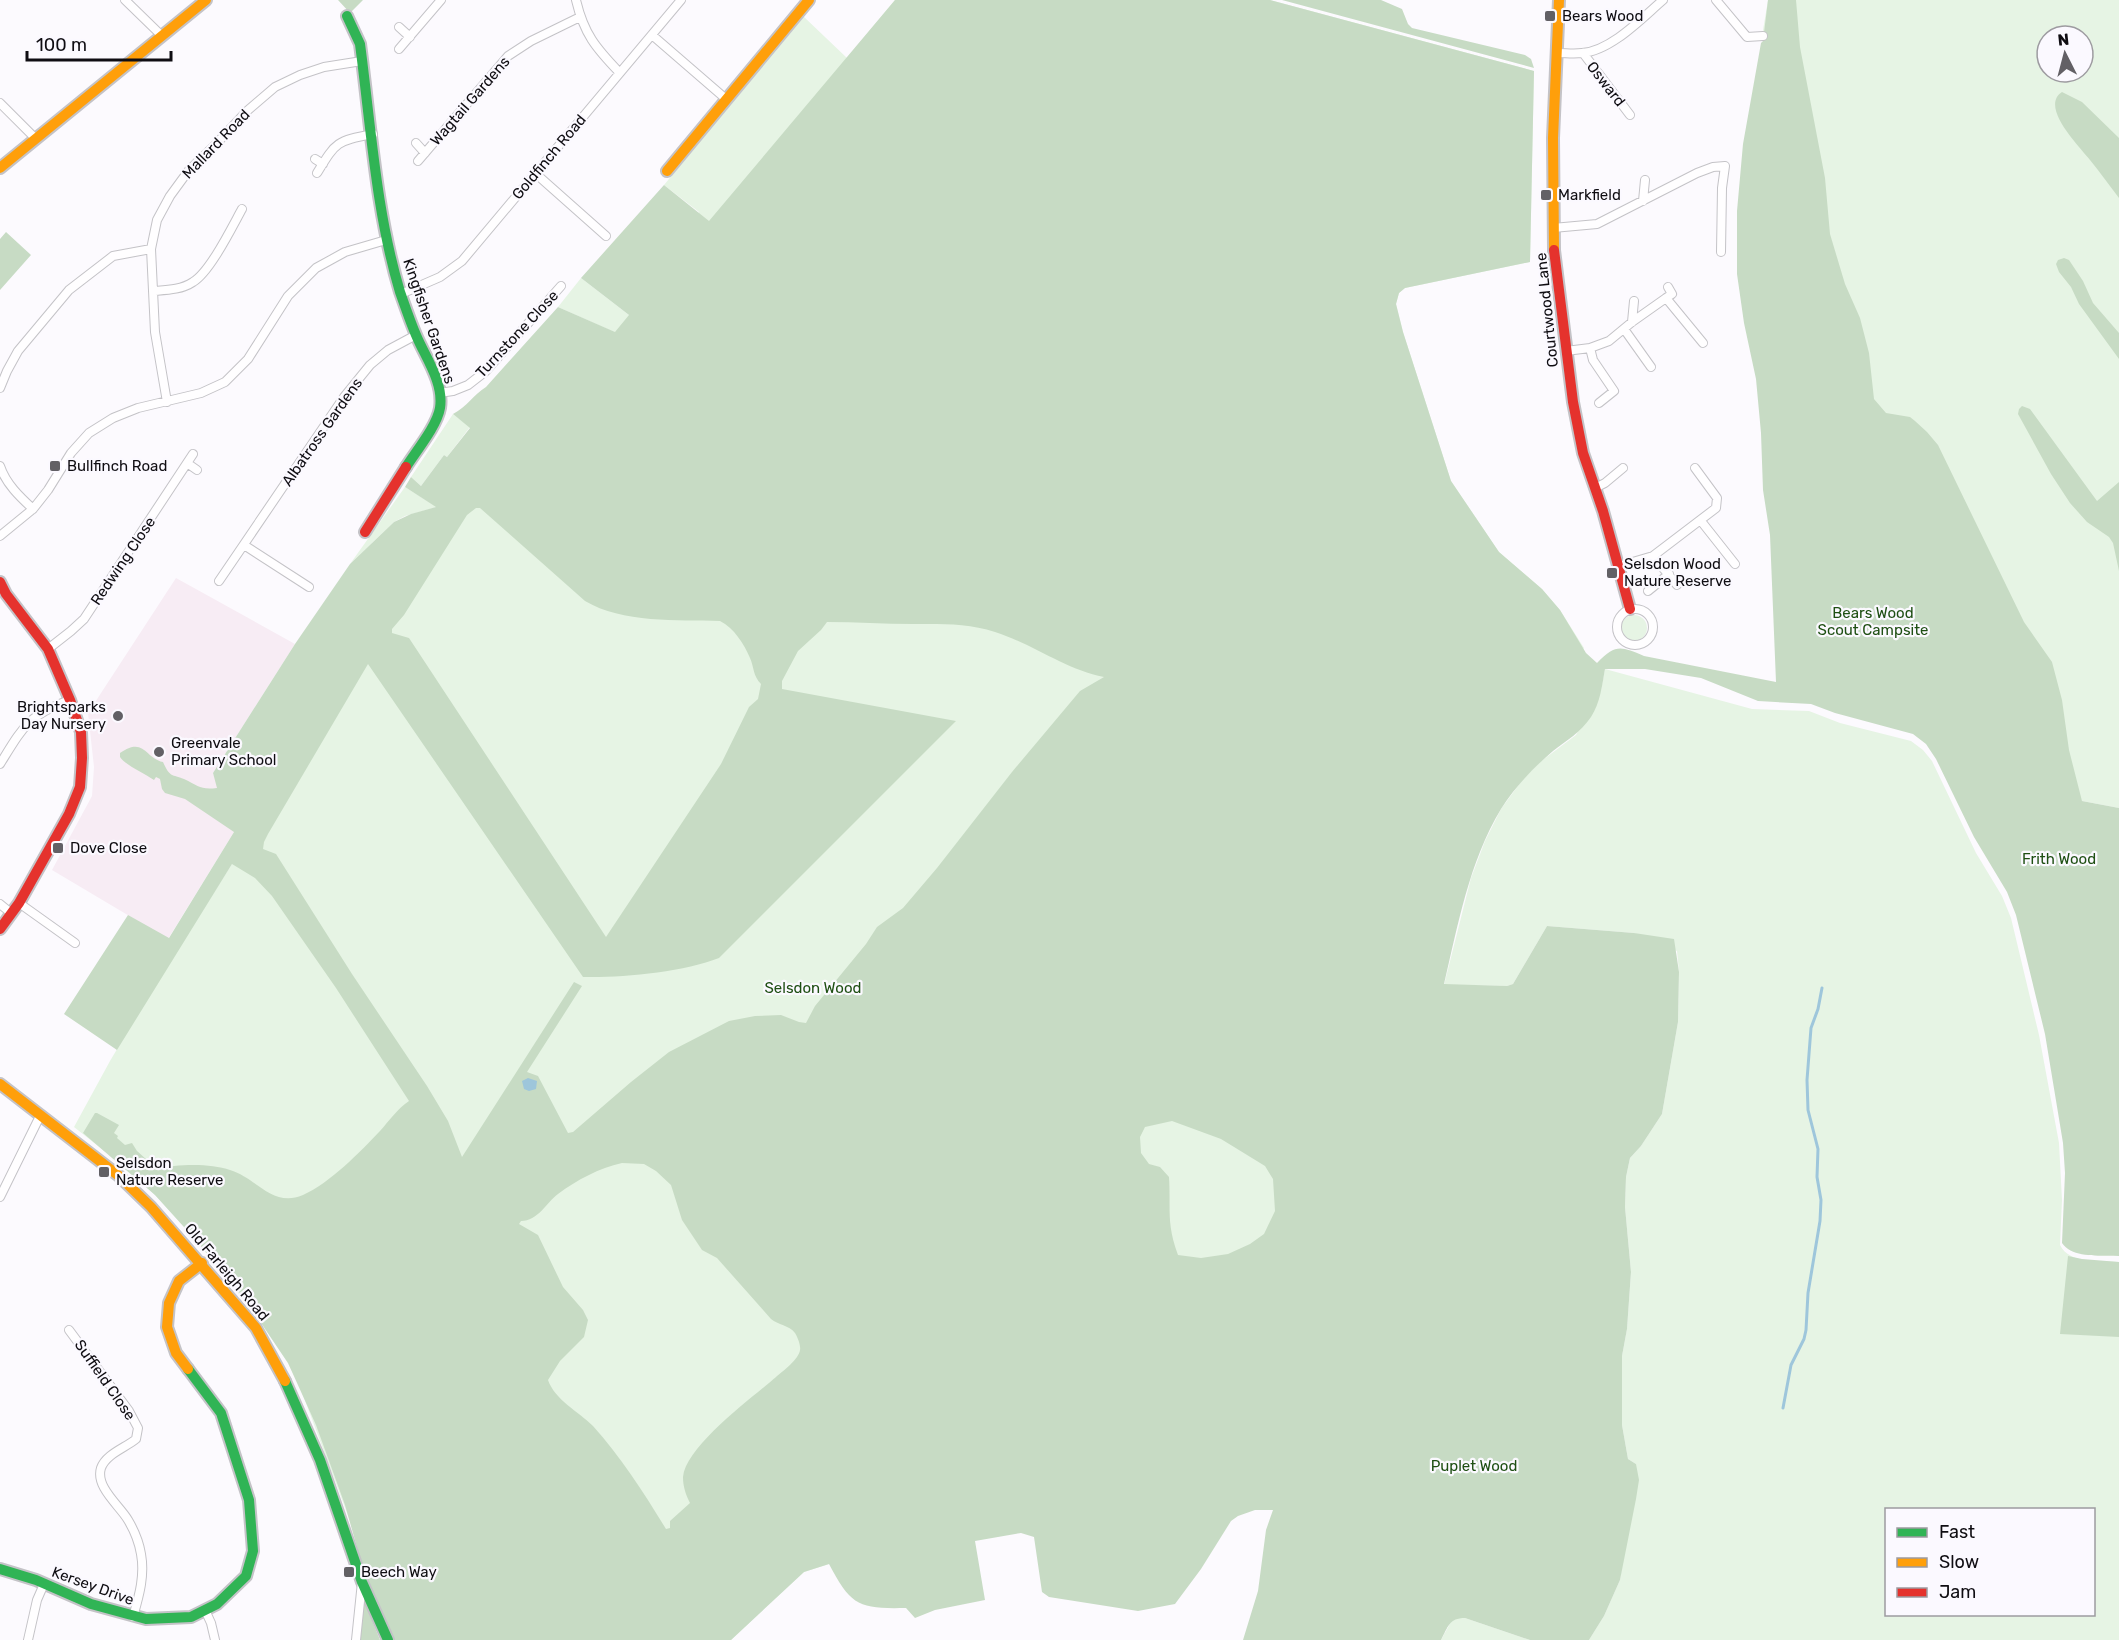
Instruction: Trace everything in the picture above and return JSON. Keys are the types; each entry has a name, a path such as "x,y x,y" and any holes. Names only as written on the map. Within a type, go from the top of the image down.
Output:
{"street":[{"path":"125,0 161,35"},
{"path":"0,168 206,0"},
{"path":"399,49 441,0"},
{"path":"576,0 580,17 594,46 619,72"},
{"name":"Goldfinch Road","path":"401,294 440,277 462,261 681,0"},
{"path":"667,171 809,0"},
{"name":"Courtwood Lane","path":"1559,0 1553,138 1553,228 1566,351 1581,444 1603,511 1630,609"},
{"name":"Osward","path":"1558,53 1583,53 1609,43 1624,34 1663,0"},
{"path":"1716,0 1747,37 1763,36"},
{"name":"Kingfisher Gardens","path":"347,16 349,32 360,44 387,240 401,294 416,335 435,375 440,407 435,421 365,532"},
{"name":"Wagtail Gardens","path":"418,161 508,57 531,41 580,17"},
{"path":"399,27 410,37"},
{"path":"652,35 726,99"},
{"name":"Osward","path":"1583,53 1630,115"},
{"name":"Mallard Road","path":"167,402 155,332 151,249 158,220 170,196 189,170 247,111 275,87 324,67 362,61"},
{"path":"0,103 36,139"},
{"path":"317,173 333,147 348,139 372,134"},
{"name":"Wagtail Gardens","path":"416,143 425,153"},
{"path":"315,159 323,164"},
{"path":"1553,228 1597,224 1713,167 1725,166 1722,188 1721,252"},
{"path":"535,173 606,236"},
{"path":"1643,201 1645,180"},
{"path":"153,291 183,287 195,282 208,267 242,209"},
{"path":"0,536 33,509 71,453 89,433 113,418 138,408 201,393 225,382 248,359 288,296 316,268 345,252 387,240"},
{"path":"0,388 18,351 76,284 113,256 151,249"},
{"name":"Turnstone Close","path":"439,393 468,386 486,371 561,286"},
{"path":"1566,351 1590,348 1609,341 1672,294 1668,287"},
{"path":"1666,298 1703,343"},
{"path":"1632,322 1634,301"},
{"path":"1624,329 1651,367"},
{"name":"Albatross Gardens","path":"219,581 344,397 370,365 388,350 416,335"},
{"path":"1590,348 1593,360 1614,391 1599,403"},
{"name":"Redwing Close","path":"48,649 84,619 193,454"},
{"path":"187,463 197,470"},
{"path":"0,466 15,492 33,509"},
{"path":"1595,488 1623,468"},
{"path":"1618,566 1653,556 1716,508 1717,498 1695,468"},
{"path":"1701,521 1735,564"},
{"path":"244,545 309,587"},
{"path":"1653,556 1677,585"},
{"path":"1648,591 1669,574"},
{"path":"0,582 6,594 48,649 81,732 80,787 69,814 19,903 0,929"},
{"path":"1630,609 1647,612 1654,625 1650,638 1637,645 1623,641 1617,628 1621,615 1630,609"},
{"path":"0,764 24,726 37,714 70,700"},
{"path":"19,903 75,943"},
{"path":"0,904 12,913"},
{"name":"Old Farleigh Road","path":"0,1084 119,1176 202,1263 256,1328 293,1395 320,1460 362,1582 388,1640"},
{"path":"0,1197 40,1116"},
{"name":"Kersey Drive","path":"0,1569 44,1584 91,1605 146,1619 190,1617 217,1604 246,1576 253,1551 249,1500 221,1413 176,1353 166,1327 169,1303 179,1281 202,1263"},
{"name":"Suffield Close","path":"69,1330 129,1411 138,1428 136,1439 109,1457 101,1468 104,1486 127,1518 141,1552 142,1582 133,1617"},
{"path":"356,1640 362,1582"},
{"path":"28,1640 37,1600 44,1584"},
{"path":"205,1610 215,1640"}],"shaded area":[{"name":"Greenvale Primary School","path":"176,578 295,644 213,773 234,832 168,939 52,870 92,796 94,767 88,713"}],"green space":[{"path":"338,0 363,0 350,13"},
{"name":"Selsdon Wood","path":"895,0 1270,0 1534,71 1530,262 1405,288 1399,293 1396,304 1451,481 1499,552 1542,589 1560,610 1584,648 1526,725 1335,1242 848,1558 804,1572 731,1640 350,1521 300,1387 288,1363 255,1314 194,1238 155,1195 132,1173 74,1127 152,990 414,577 614,332 558,307 581,278 629,315 699,212 664,185 803,16 847,58"},
{"name":"Selsdon Wood","path":"895,0 1270,0 1534,71 1530,262 1405,288 1399,293 1396,304 1451,481 1499,552 1542,589 1560,610 1586,653 1597,663 1609,652 1624,649 1644,656 1776,682 1770,535 1763,490 1756,379 1744,323 1737,274 1737,211 1743,144 1763,41 1768,0 1796,0 1800,47 1825,178 1830,234 1845,284 1860,318 1869,353 1874,399 1886,413 1910,417 1938,445 2024,622 2052,662 2062,700 2069,750 2082,801 2119,808 2119,1256 2080,1254 2073,1252 2062,1243 2065,1173 2063,1143 2045,1034 2016,915 2007,892 1974,837 1936,759 1926,744 1913,734 1835,713 1811,704 1758,701 1701,678 1645,669 1605,669 1599,700 1591,717 1578,732 1538,764 1525,778 1506,801 1490,829 1466,894 1444,984 1507,986 1513,984 1547,926 1634,933 1674,939 1679,972 1678,1022 1662,1114 1641,1146 1630,1158 1626,1177 1625,1207 1631,1272 1627,1329 1622,1356 1622,1425 1628,1459 1636,1464 1639,1480 1620,1580 1604,1616 1589,1640 1530,1640 1460,1618 1447,1627 1441,1640 1243,1640 1258,1591 1266,1530 1273,1510 1255,1510 1231,1521 1201,1569 1175,1604 1138,1611 1049,1597 1042,1592 1034,1537 1021,1533 975,1541 985,1600 935,1610 915,1618 906,1608 867,1606 858,1602 844,1589 829,1564 804,1572 731,1640 394,1640 366,1579 345,1505 316,1425 288,1363 245,1299 194,1238 155,1195 83,1133 97,1113 119,1125 114,1133 118,1136 117,1138 125,1145 132,1143 137,1151 157,1169 174,1166 213,1166 240,1174 273,1195 292,1198 313,1190 334,1175 409,1101 336,988 272,896 255,878 232,864 117,1050 64,1014 128,915 169,938 234,832 185,799 165,793 160,779 156,777 154,780 130,766 122,760 120,753 128,748 139,747 163,762 172,775 203,788 217,788 213,773 295,644 350,564 394,522 411,514 436,507 405,487 411,477 421,486 444,455 447,457 470,428 453,414 486,387 558,307 615,332 629,315 581,278 664,185 709,221","holes":["476,508 480,508 585,601 600,608 633,617 651,619 720,621 730,628 742,642 756,678 761,684 758,699 749,707 721,764 606,937 409,638 392,633 392,629 404,615 467,515","827,622 944,624 975,627 1009,637 1076,669 1104,677 1080,691 903,908 877,927 866,944 815,1006 806,1023 781,1015 755,1016 729,1021 669,1052 573,1132 568,1133 538,1076 527,1072 582,986 574,982 462,1157 448,1121 427,1086 276,854 263,849 268,834 368,664 583,977 634,975 688,967 719,958 956,721 782,689 782,681 798,651","1172,1121 1221,1139 1265,1166 1273,1179 1275,1211 1264,1234 1250,1244 1228,1254 1201,1258 1178,1255 1170,1225 1169,1177 1160,1167 1149,1164 1141,1153 1140,1137 1145,1127","644,1164 656,1171 671,1185 682,1220 702,1250 717,1258 771,1319 793,1330 800,1346 797,1357 790,1365 722,1423 695,1451 683,1477 690,1503 670,1521 670,1528 666,1529 613,1450 593,1426 561,1399 551,1387 548,1380 560,1361 584,1337 588,1320 583,1310 563,1287 538,1235 519,1224 537,1215 558,1194 573,1184 613,1165"]},
{"path":"1282,0 1381,0 1402,9 1412,28 1525,55 1531,59 1534,68"},
{"path":"1768,0 2119,0 2119,808 2082,801 1881,428 1763,30"},
{"path":"2062,92 2082,102 2119,138 2119,198 2058,117 2055,107 2056,99"},
{"path":"6,232 31,255 0,290 0,239"},
{"path":"2064,258 2069,260 2083,281 2093,303 2119,333 2119,359 2059,272 2056,264 2058,260"},
{"path":"2022,406 2030,409 2097,501 2119,482 2119,571 2113,543 2109,537 2087,522 2070,503 2051,474 2018,414"},
{"path":"453,414 470,427 447,457 444,455 421,486 411,477"},
{"path":"405,487 437,507 405,516 394,522 350,564"},
{"path":"1634,615 1643,619 1647,628 1643,637 1634,641 1625,637 1621,628 1625,619"},
{"path":"1605,669 1752,709 1809,711 1840,723 1911,741 1932,761 1976,853 2002,896 2011,918 2039,1035 2059,1143 2062,1200 2060,1245 2071,1256 2078,1259 2119,1262 2119,1640 1589,1640 1604,1616 1620,1580 1636,1464 1628,1459 1622,1425 1622,1356 1627,1329 1631,1272 1625,1207 1626,1177 1630,1158 1641,1146 1662,1114 1678,1022 1677,951 1634,933 1547,926 1513,984 1507,986 1444,985 1471,878 1485,841 1501,809 1523,779 1540,762 1576,735 1601,690"},
{"path":"2068,1256 2119,1262 2119,1337 2060,1334"},
{"path":"364,1601 378,1635 380,1640 360,1640"},
{"path":"1465,1618 1530,1640 1441,1640 1452,1620"}],"water":[{"path":"528,1078 537,1081 536,1089 529,1091 524,1089 522,1081"}],"waterway":[{"path":"1783,1408 1791,1365 1806,1330 1808,1293 1820,1221 1818,1149 1808,1110 1807,1080 1811,1028 1822,988"}],"traffic: fast":[{"path":"347,16 360,44 375,169 392,262 400,292 437,379 439,389 440,408 435,423 406,467"},
{"path":"0,1569 36,1580 91,1604 146,1619 191,1617 217,1604 246,1576 253,1551 249,1500 221,1413 188,1369"},
{"path":"285,1381 320,1460 362,1582 388,1640"}],"traffic: slow":[{"path":"0,168 206,0"},
{"path":"667,171 809,0"},
{"path":"1554,250 1553,138 1559,0"},
{"path":"0,1084 119,1176 151,1207 256,1328 285,1381"},
{"path":"188,1369 176,1353 167,1327 169,1303 179,1281 202,1263"}],"traffic: jam":[{"path":"1554,250 1573,402 1583,453 1603,511 1630,609"},
{"path":"365,532 406,467"},
{"path":"0,582 6,594 48,649 81,732 82,758 80,787 69,814 19,903 0,929"}],"place":[{"name":"Bears Wood","path":"1550,16"},
{"name":"Markfield","path":"1546,195"},
{"name":"Bullfinch Road","path":"55,466"},
{"name":"Selsdon Wood Nature Reserve","path":"1612,573"},
{"name":"Brightsparks Day Nursery","path":"118,716"},
{"name":"Greenvale Primary School","path":"159,752"},
{"name":"Dove Close","path":"58,848"},
{"name":"Selsdon Nature Reserve","path":"104,1172"},
{"name":"Beech Way","path":"349,1572"}],"park label":[{"name":"Bears Wood Scout Campsite","path":"1873,622"},
{"name":"Frith Wood","path":"2059,859"},
{"name":"Puplet Wood","path":"1474,1466"}]}
